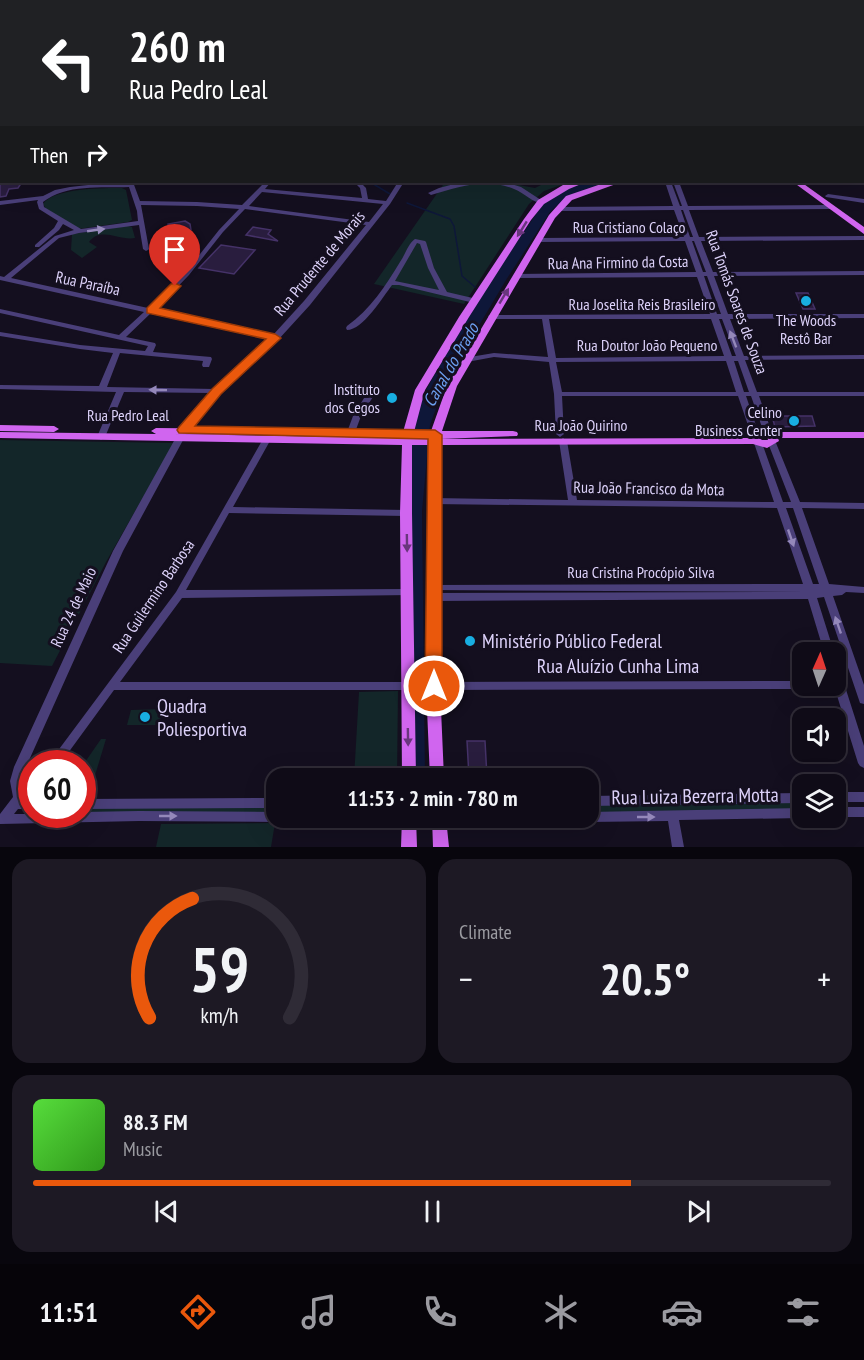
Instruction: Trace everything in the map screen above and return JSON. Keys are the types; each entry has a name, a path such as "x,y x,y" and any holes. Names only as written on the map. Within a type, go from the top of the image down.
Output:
{"main road":[{"path":"409,768 406,513 409,438 420,390 474,301 541,202 566,187 579,183"},
{"path":"437,768 433,439 448,394 466,360 558,209 578,194 610,183"},
{"path":"798,183 864,231"},
{"path":"808,183 864,224"},
{"name":"Rua Pedro Leal","path":"0,428 102,434"},
{"name":"Rua Pedro Leal","path":"182,434 267,439 409,438"},
{"name":"Rua Pedro Leal","path":"0,435 350,435 409,438"},
{"path":"771,438 864,435"},
{"name":"Rua João Quirino","path":"409,438 771,438"},
{"path":"771,438 864,441"},
{"path":"409,828 409,847"},
{"path":"440,828 441,847"}],"street":[{"path":"0,205 43,198 78,187 131,183 138,205 146,249"},
{"path":"122,337 187,274 267,183"},
{"path":"358,183 363,188 365,200"},
{"name":"Rua Prudente de Morais","path":"182,434 217,391 275,338 307,303 388,203 400,183"},
{"path":"431,193 459,183"},
{"path":"477,183 516,187 541,202"},
{"name":"Rua Tomás Soares de Souza","path":"669,183 698,240 753,395 797,506 861,685 864,700"},
{"name":"Rua Tomás Soares de Souza","path":"675,183 688,240 699,274 826,642"},
{"path":"261,190 388,203"},
{"path":"828,196 864,201"},
{"path":"41,208 40,202 43,198"},
{"path":"0,205 41,208 78,231"},
{"path":"138,205 244,208 370,226"},
{"path":"558,209 831,207"},
{"path":"2,278 57,229 61,221"},
{"path":"2,278 57,237 78,231 87,232 141,223"},
{"name":"Rua Cristiano Colaço","path":"538,240 864,238"},
{"path":"350,328 360,321 390,283 415,241 423,242 431,268 444,294"},
{"name":"Rua Ana Firmino da Costa","path":"516,276 864,273"},
{"name":"Rua Paraíba","path":"2,278 275,338"},
{"path":"390,283 399,283 474,301"},
{"path":"0,311 145,342 152,345 148,354"},
{"name":"Rua Joselita Reis Brasileiro","path":"724,314 864,311"},
{"name":"Rua Joselita Reis Brasileiro","path":"492,316 545,318 714,314"},
{"name":"Rua Joselita Reis Brasileiro","path":"492,316 724,314 864,316"},
{"path":"545,318 573,502"},
{"path":"0,334 117,352 208,359 206,364"},
{"path":"102,388 117,352"},
{"name":"Rua Doutor João Pequeno","path":"466,360 494,355 552,360 864,357"},
{"path":"0,387 217,391"},
{"path":"102,434 120,389"},
{"path":"350,435 357,416 372,392"},
{"path":"558,394 864,394"},
{"name":"Rua 24 de Maio","path":"17,801 16,781 20,767 83,626 126,534 182,434"},
{"name":"Rua Guilermino Barbosa","path":"64,750 179,594 267,439"},
{"name":"Rua João Francisco da Mota","path":"433,501 864,506"},
{"path":"228,510 406,513"},
{"name":"Rua Cristina Procópio Silva","path":"434,593 864,590"},
{"path":"179,594 408,593"},
{"path":"846,682 861,685"},
{"name":"Rua Aluízio Cunha Lima","path":"434,686 792,685"},
{"path":"113,686 407,686"},
{"path":"842,696 864,763"},
{"path":"846,797 864,797"},
{"name":"Rua Luiza Bezerra Motta","path":"599,801 792,798"},
{"path":"678,847 682,800"},
{"path":"2,820 17,801"},
{"path":"2,820 266,804"},
{"path":"96,805 266,816"},
{"path":"846,812 864,812"},
{"name":"Rua Luiza Bezerra Motta","path":"599,817 792,813"}],"green space":[{"path":"444,183 508,183 535,188 545,183 567,183 544,191 529,204 464,304 374,284"},
{"path":"122,188 126,190 132,220 128,222 78,229 46,209 43,204 57,195 68,192"},
{"path":"132,227 135,238 99,235 89,242 97,247 82,258 71,250 72,234"},
{"path":"0,440 174,443 106,562 52,666 0,663"},
{"path":"398,691 397,768 355,768 359,692"},
{"name":"Quadra Poliesportiva","path":"163,709 159,725 127,725 131,710"},
{"path":"101,739 106,739 96,772 96,750 93,750"},
{"path":"792,800 792,811 599,814 599,803"},
{"path":"266,805 266,814 96,814 96,806"},
{"path":"266,823 266,828 274,828 271,847 156,847 161,824"}],"water":[{"name":"Canal do Prado","path":"584,183 605,183 570,197 550,212 455,366 430,425 422,511 425,768 412,768 410,480 413,421 421,399 472,308 545,201 563,190"}],"building":[{"path":"0,183 21,183 18,188 9,189 6,196 0,197"},
{"path":"185,221 190,224 191,230 181,236 182,248 163,249 163,237 169,235 168,224"},
{"path":"253,227 271,230 268,234 278,241 246,235"},
{"path":"221,245 255,250 234,274 199,268"},
{"name":"The Woods Restô Bar","path":"796,293 808,293 815,309 803,309"},
{"name":"Celino Business Center","path":"772,416 812,416 815,426 775,427"},
{"path":"467,741 485,741 486,768 468,768"}],"waterway":[{"path":"372,183 390,194"},
{"path":"407,203 450,219 454,226 462,276 475,287"}],"place":[{"name":"The Woods Restô Bar","path":"806,301"},
{"name":"Instituto dos Cegos","path":"392,398"},
{"name":"Celino Business Center","path":"794,421"},
{"name":"Ministério Público Federal","path":"470,641"},
{"name":"Quadra Poliesportiva","path":"145,717"}],"route":[{"path":"175,286 151,310 275,338 217,391 184,430 435,435 434,686"}]}
